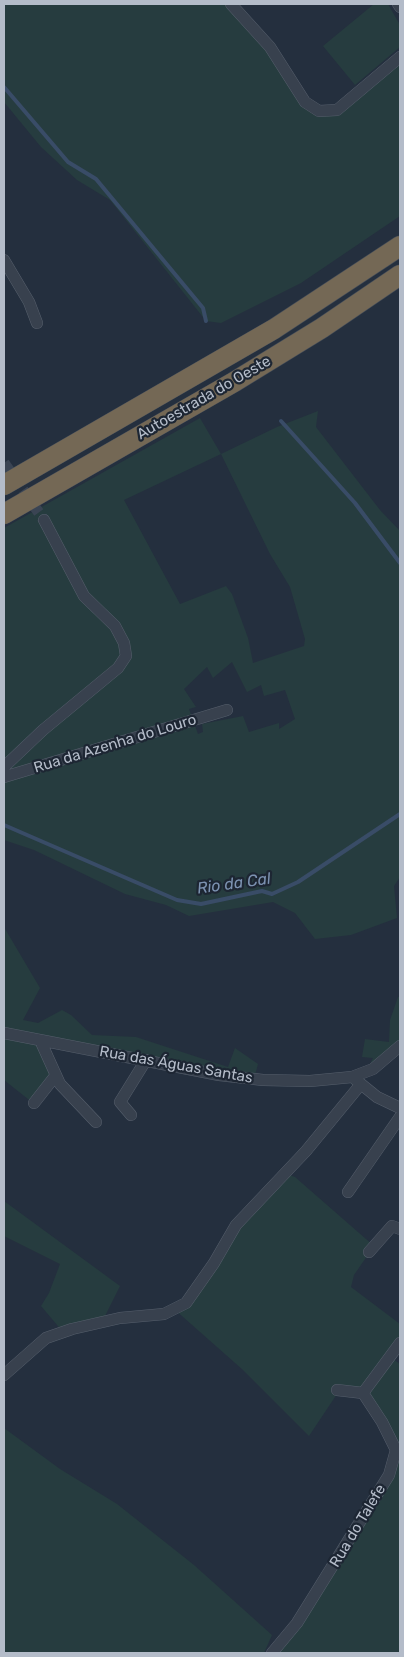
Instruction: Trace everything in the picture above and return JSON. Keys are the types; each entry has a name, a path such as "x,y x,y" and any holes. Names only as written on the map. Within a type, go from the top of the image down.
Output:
{"highway":[{"name":"Autoestrada do Oeste","path":"4,485 274,329 400,246"},
{"name":"Autoestrada do Oeste","path":"4,514 234,382 322,328 400,275"},
{"path":"4,473 54,456"}],"street":[{"path":"231,4 270,47 305,102 319,111 337,110 400,57"},
{"path":"4,260 29,302 37,323"},
{"path":"4,767 42,730 118,668 126,656 124,643 115,626 84,596 44,520"},
{"name":"Rua da Azenha do Louro","path":"4,777 227,710"},
{"name":"Rua das Águas Santas","path":"4,1033 219,1075 263,1080 357,1081 400,1046"},
{"path":"40,1040 60,1084 96,1122"},
{"path":"131,1115 120,1102 146,1060"},
{"path":"34,1103 56,1075"},
{"path":"4,1375 46,1338 72,1329 120,1318 164,1314 186,1303 214,1263 236,1225 306,1151 357,1081 377,1096 400,1108"},
{"path":"348,1192 400,1117"},
{"path":"368,1252 392,1226 400,1230"},
{"path":"337,1390 363,1393 400,1343"},
{"name":"Rua do Talefe","path":"272,1653 297,1623 389,1475 396,1450 382,1422 363,1393"}],"green space":[{"path":"4,4 231,4 305,102 337,110 400,57 400,216 301,283 221,323 206,321 110,200 77,180 41,147 4,102"},
{"path":"374,4 388,4 400,25 400,47 355,85 323,46"},
{"path":"318,411 316,427 380,510 400,531 400,877 394,886 397,918 351,935 315,939 295,913 273,902 189,916 166,905 125,894 34,850 4,840 4,528 200,418 221,454 277,427","holes":["221,454 270,554 290,587 305,639 304,646 253,663 248,638 232,594 226,586 180,604 124,500","232,662 247,692 261,685 264,696 285,690 295,719 279,729 279,723 249,732 243,716 202,724 203,732 198,734 189,709 196,707 184,689 207,667 213,678"]},
{"path":"4,927 40,988 23,1020 38,1023 62,1010 71,1015 92,1035 136,1037 228,1067 235,1048 258,1064 254,1079 40,1040 56,1075 33,1103 4,1080"},
{"path":"398,997 400,997 400,1046 375,1068 371,1062 373,1058 362,1057 365,1039 389,1042 390,1020"},
{"path":"284,1173 295,1177 374,1246 354,1275 351,1287 400,1324 400,1343 390,1357 400,1364 400,1653 272,1653 364,1518 396,1450 363,1393 338,1390 309,1436 243,1370 174,1309 186,1303 236,1225"},
{"path":"4,1201 120,1286 102,1322 63,1332 41,1306 49,1293 60,1264 4,1236"},
{"path":"4,1428 60,1469 117,1504 194,1565 272,1635 264,1653 4,1653"}],"waterway":[{"path":"4,87 68,162 96,179 203,308 206,321"},
{"path":"281,421 355,503 400,563"},
{"name":"Rio da Cal","path":"4,825 177,900 201,904 262,891 272,894 298,882 400,814"}],"tunnel":[{"path":"4,463 44,520"}]}
